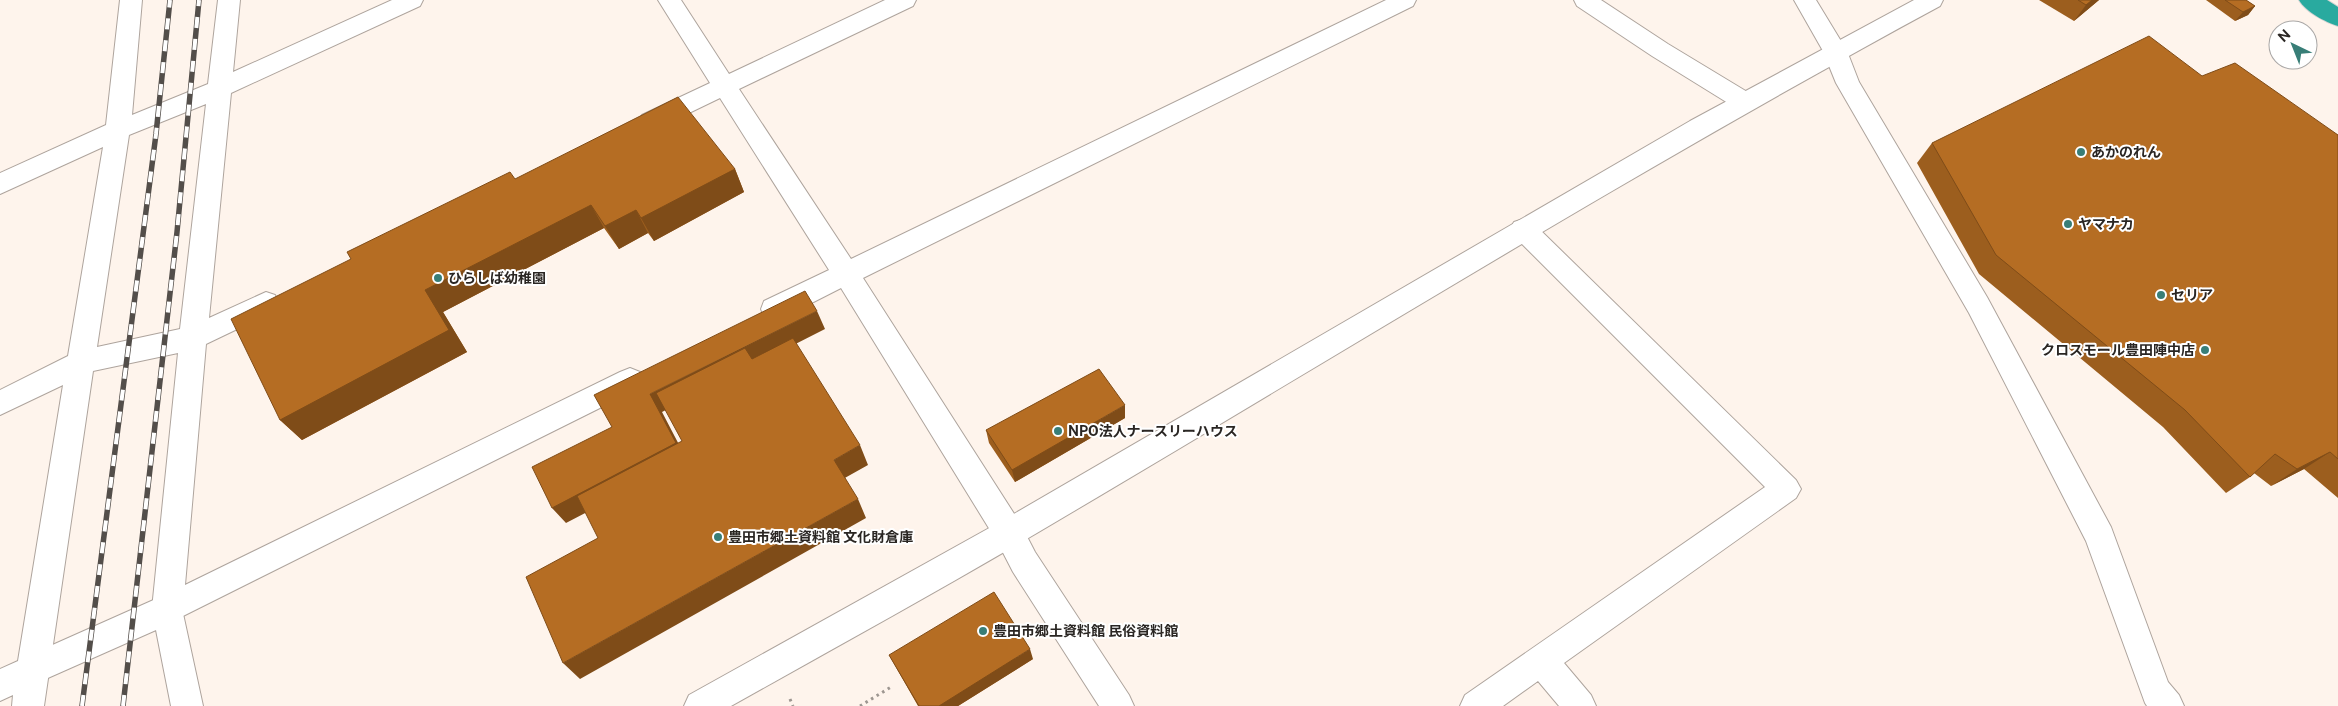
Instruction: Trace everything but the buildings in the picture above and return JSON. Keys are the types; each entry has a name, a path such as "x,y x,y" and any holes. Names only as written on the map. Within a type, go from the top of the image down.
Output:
{"highway":[{"path":"2310,0 2338,18"}],"street":[{"path":"28,706 32,670 118,130 131,0"},
{"path":"187,706 167,609 193,338 229,0"},
{"path":"0,184 118,130 221,88 412,0"},
{"path":"668,0 846,274 1009,533 1024,562 1118,706"},
{"path":"626,133 905,0"},
{"path":"747,322 1406,0"},
{"path":"1585,0 1660,50 1745,102"},
{"path":"1805,0 1836,51 1848,84 1978,305 2100,537 2159,701"},
{"path":"700,706 1009,533 1523,229 1836,51 1932,0"},
{"path":"1476,706 1786,489 1523,229"},
{"path":"0,402 82,362 193,338 283,295"},
{"path":"0,685 167,609 649,371"},
{"path":"1541,661 1580,706"}],"path":[{"path":"860,706 891,687"}],"railway":[{"path":"82,706 156,134 170,0"},
{"path":"123,706 177,232 199,0"}],"place":[{"name":"あかのれん","path":"2081,152"},
{"name":"ヤマナカ","path":"2068,224"},
{"name":"ひらしば幼稚園","path":"438,278"},
{"name":"セリア","path":"2161,295"},
{"name":"クロスモール豊田陣中店","path":"2205,350"},
{"name":"NPO法人ナースリーハウス","path":"1058,431"},
{"name":"豊田市郷土資料館 文化財倉庫","path":"718,537"},
{"name":"豊田市郷土資料館 民俗資料館","path":"983,631"}]}
